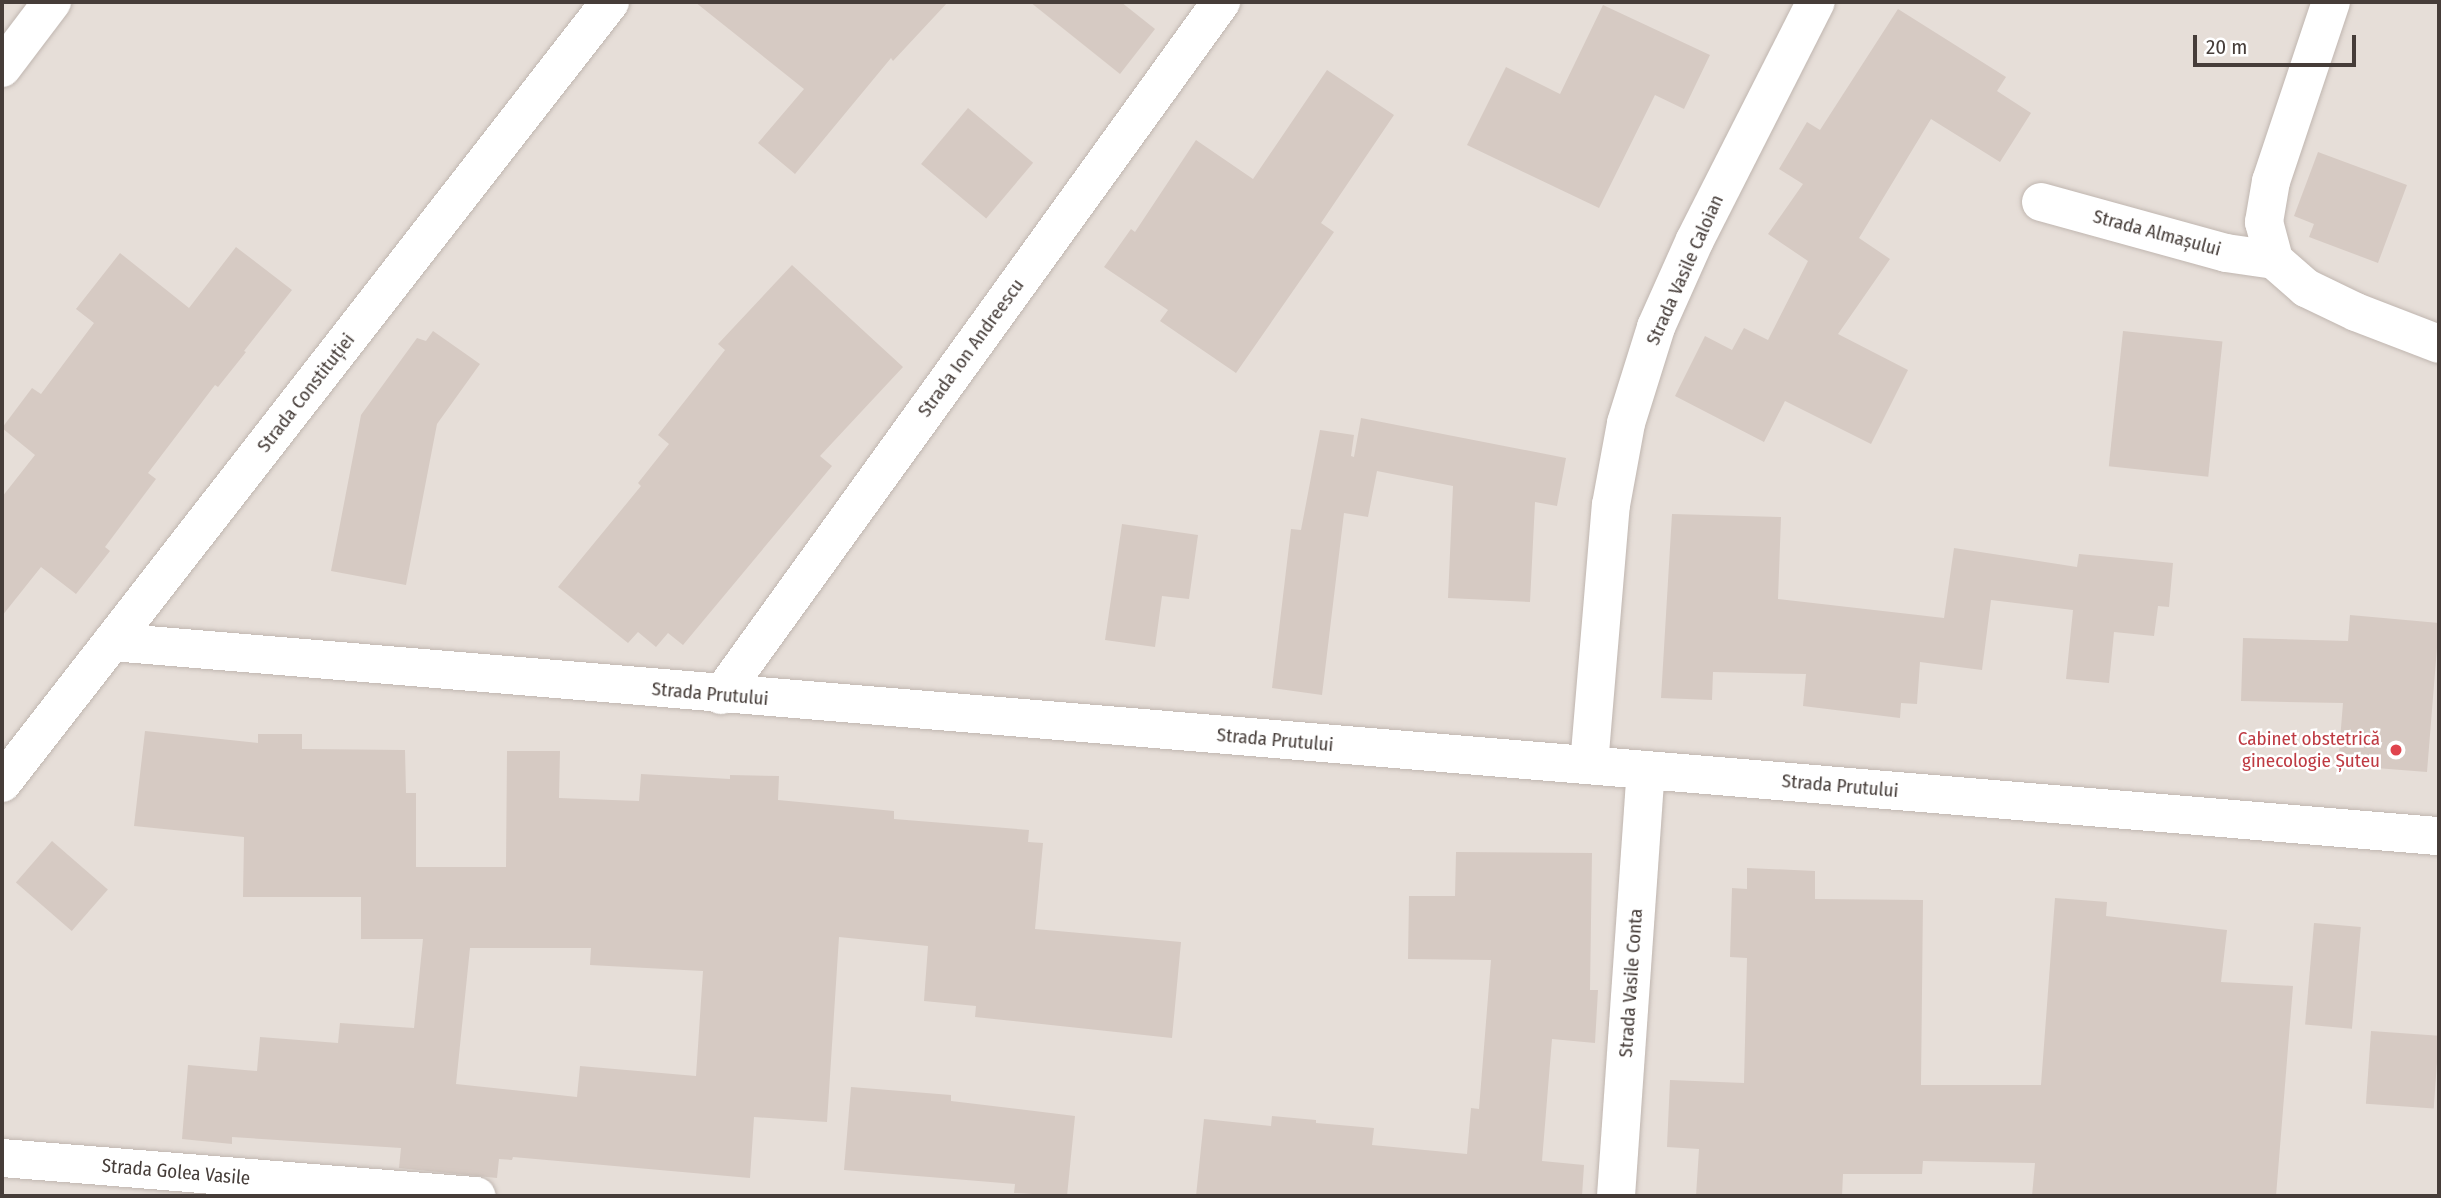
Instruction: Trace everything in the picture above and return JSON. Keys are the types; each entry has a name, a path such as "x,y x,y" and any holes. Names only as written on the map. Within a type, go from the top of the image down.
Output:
{"street":[{"path":"2,68 52,2"},
{"name":"Strada Constituției","path":"2,783 611,2"},
{"name":"Strada Ion Andreescu","path":"721,695 1220,2"},
{"name":"Strada Vasile Caloian","path":"1589,765 1611,505 1626,423 1656,327 1689,253 1816,2"},
{"path":"2332,2 2271,181 2264,222 2274,260 2306,288 2439,344"},
{"name":"Strada Almașului","path":"2040,202 2227,253 2274,260"},
{"name":"Strada Prutului","path":"112,642 721,695 2439,836"},
{"name":"Strada Vasile Conta","path":"1616,1196 1646,769"},
{"name":"Strada Golea Vasile","path":"2,1158 476,1196"}],"shaded area":[{"path":"2,2 2439,2 2439,1196 2,1196"}],"building":[{"path":"695,2 948,2 893,61 891,58 795,174 758,143 804,89"},
{"path":"1030,2 1121,2 1155,29 1120,74"},
{"path":"1603,5 1710,55 1684,109 1655,95 1599,208 1467,145 1506,67 1560,94"},
{"path":"1898,9 2006,77 1997,91 2031,113 2000,162 1931,119 1859,238 1890,259 1838,334 1908,370 1871,444 1785,401 1764,442 1675,396 1705,336 1732,350 1744,328 1768,340 1808,261 1768,234 1803,184 1779,169 1807,122 1820,130"},
{"path":"1327,70 1394,115 1321,223 1334,232 1236,373 1160,321 1168,310 1104,267 1131,229 1135,232 1196,140 1253,179"},
{"path":"968,108 1033,163 986,219 921,164"},
{"path":"2318,152 2407,185 2378,263 2309,237 2314,224 2294,216"},
{"path":"236,247 292,290 244,351 246,352 218,387 215,385 148,473 156,479 105,547 110,551 76,594 41,567 2,616 2,497 35,455 2,428 32,388 41,394 94,323 76,309 120,253 189,308"},
{"path":"792,265 903,367 820,456 832,466 683,645 668,633 656,647 638,632 628,643 558,587 641,486 638,483 669,444 658,435 725,350 718,344"},
{"path":"433,331 480,364 437,424 406,585 331,571 361,415 417,338 426,341"},
{"path":"2123,331 2222,341 2208,477 2109,466"},
{"path":"1361,418 1566,458 1557,506 1535,502 1530,602 1448,598 1453,486 1377,471 1368,517 1344,513 1322,695 1272,688 1291,529 1301,530 1320,430 1354,435 1351,456 1354,457"},
{"path":"1672,514 1781,517 1778,599 1944,618 1954,548 2077,567 2079,554 2173,563 2169,607 2158,606 2154,636 2114,632 2109,683 2066,679 2073,610 1991,600 1982,670 1920,662 1917,704 1901,703 1900,718 1803,706 1806,674 1713,672 1712,700 1661,698"},
{"path":"1122,524 1198,535 1189,599 1162,596 1155,647 1105,640"},
{"path":"2350,615 2439,623 2427,772 2338,765 2343,703 2241,701 2243,638 2348,641"},
{"path":"145,731 258,743 258,734 302,734 302,749 405,750 406,793 416,793 416,867 506,867 507,751 560,751 559,798 639,801 641,774 730,779 730,775 779,776 778,800 894,811 894,819 1029,830 1028,842 1043,843 1035,929 1181,942 1172,1038 975,1017 976,1006 924,1001 928,946 839,937 827,1122 754,1117 750,1178 513,1157 512,1160 499,1159 497,1178 399,1168 401,1148 232,1137 232,1144 182,1139 188,1065 257,1071 260,1037 338,1043 340,1023 414,1028 423,939 361,939 361,897 243,897 244,837 134,826","holes":["470,948 591,948 590,965 703,971 696,1076 580,1066 577,1097 456,1084"]},
{"path":"52,841 108,890 72,931 16,883"},
{"path":"1456,852 1592,853 1590,990 1598,990 1595,1043 1552,1039 1542,1161 1584,1165 1582,1196 1196,1196 1204,1119 1271,1126 1272,1116 1316,1120 1316,1123 1374,1128 1372,1145 1467,1154 1471,1108 1479,1109 1491,960 1408,959 1409,896 1455,896"},
{"path":"1747,868 1815,871 1815,899 1923,900 1921,1085 2041,1085 2055,898 2107,902 2106,916 2227,930 2221,982 2293,986 2276,1196 2032,1196 2035,1163 1923,1161 1922,1174 1843,1174 1842,1196 1696,1196 1699,1149 1667,1147 1670,1080 1744,1083 1747,958 1730,957 1732,888 1747,889"},
{"path":"2314,923 2361,927 2352,1029 2305,1025"},
{"path":"2371,1031 2439,1036 2434,1109 2366,1104"},
{"path":"851,1087 951,1095 951,1101 1075,1116 1067,1196 1014,1193 1015,1184 844,1170"}],"place":[{"name":"Cabinet obstetrică ginecologie Șuteu","path":"2396,750"}]}
